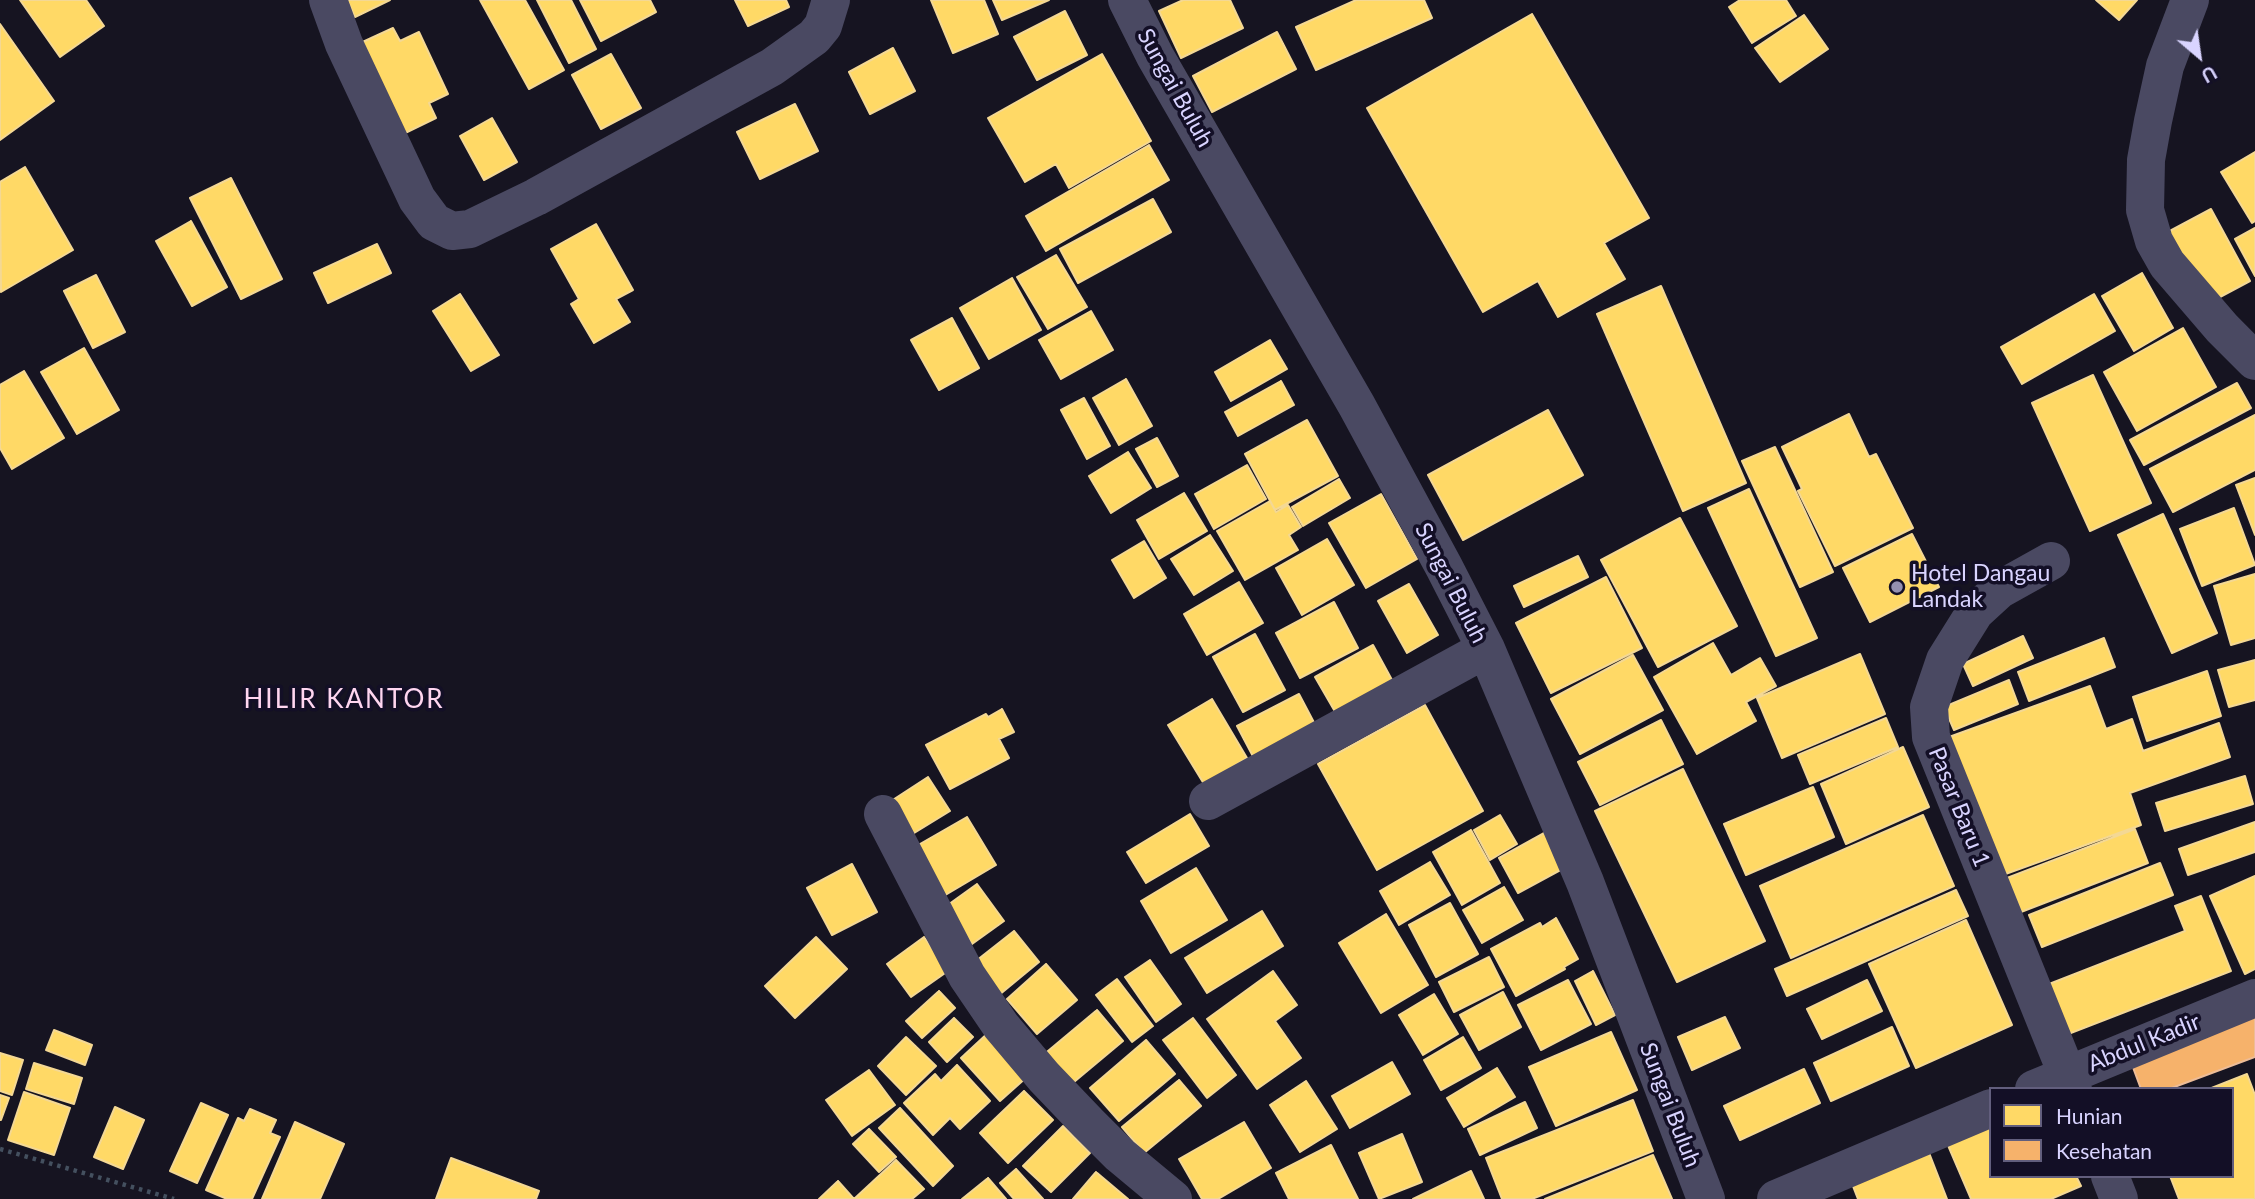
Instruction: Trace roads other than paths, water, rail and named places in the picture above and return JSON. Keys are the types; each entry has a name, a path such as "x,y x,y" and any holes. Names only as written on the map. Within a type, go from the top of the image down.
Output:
{"street":[{"path":"328,0 344,44 417,199 434,222 452,231 470,229 536,197 772,67 814,37 823,26 831,0"},
{"name":"Sungai Buluh","path":"1127,0 1155,56 1357,406 1486,649 1585,882 1706,1199"},
{"path":"2190,0 2165,66 2153,121 2146,160 2145,210 2154,241 2167,264 2222,328 2255,361"},
{"name":"Pasar Baru 1","path":"2051,561 2000,590 1975,612 1945,660 1929,707 1931,737 2058,1084"},
{"path":"1208,801 1486,649"},
{"path":"883,814 967,976 1001,1026 1088,1123 1120,1155 1173,1199"},
{"name":"Abdul Kadir","path":"2058,1084 2255,998"},
{"path":"1776,1199 1989,1109"},
{"path":"2111,1178 2119,1199"}],"place":[{"name":"Hotel Dangau Landak","path":"1897,587"}],"district":[{"name":"HILIR KANTOR","path":"344,700"}]}
